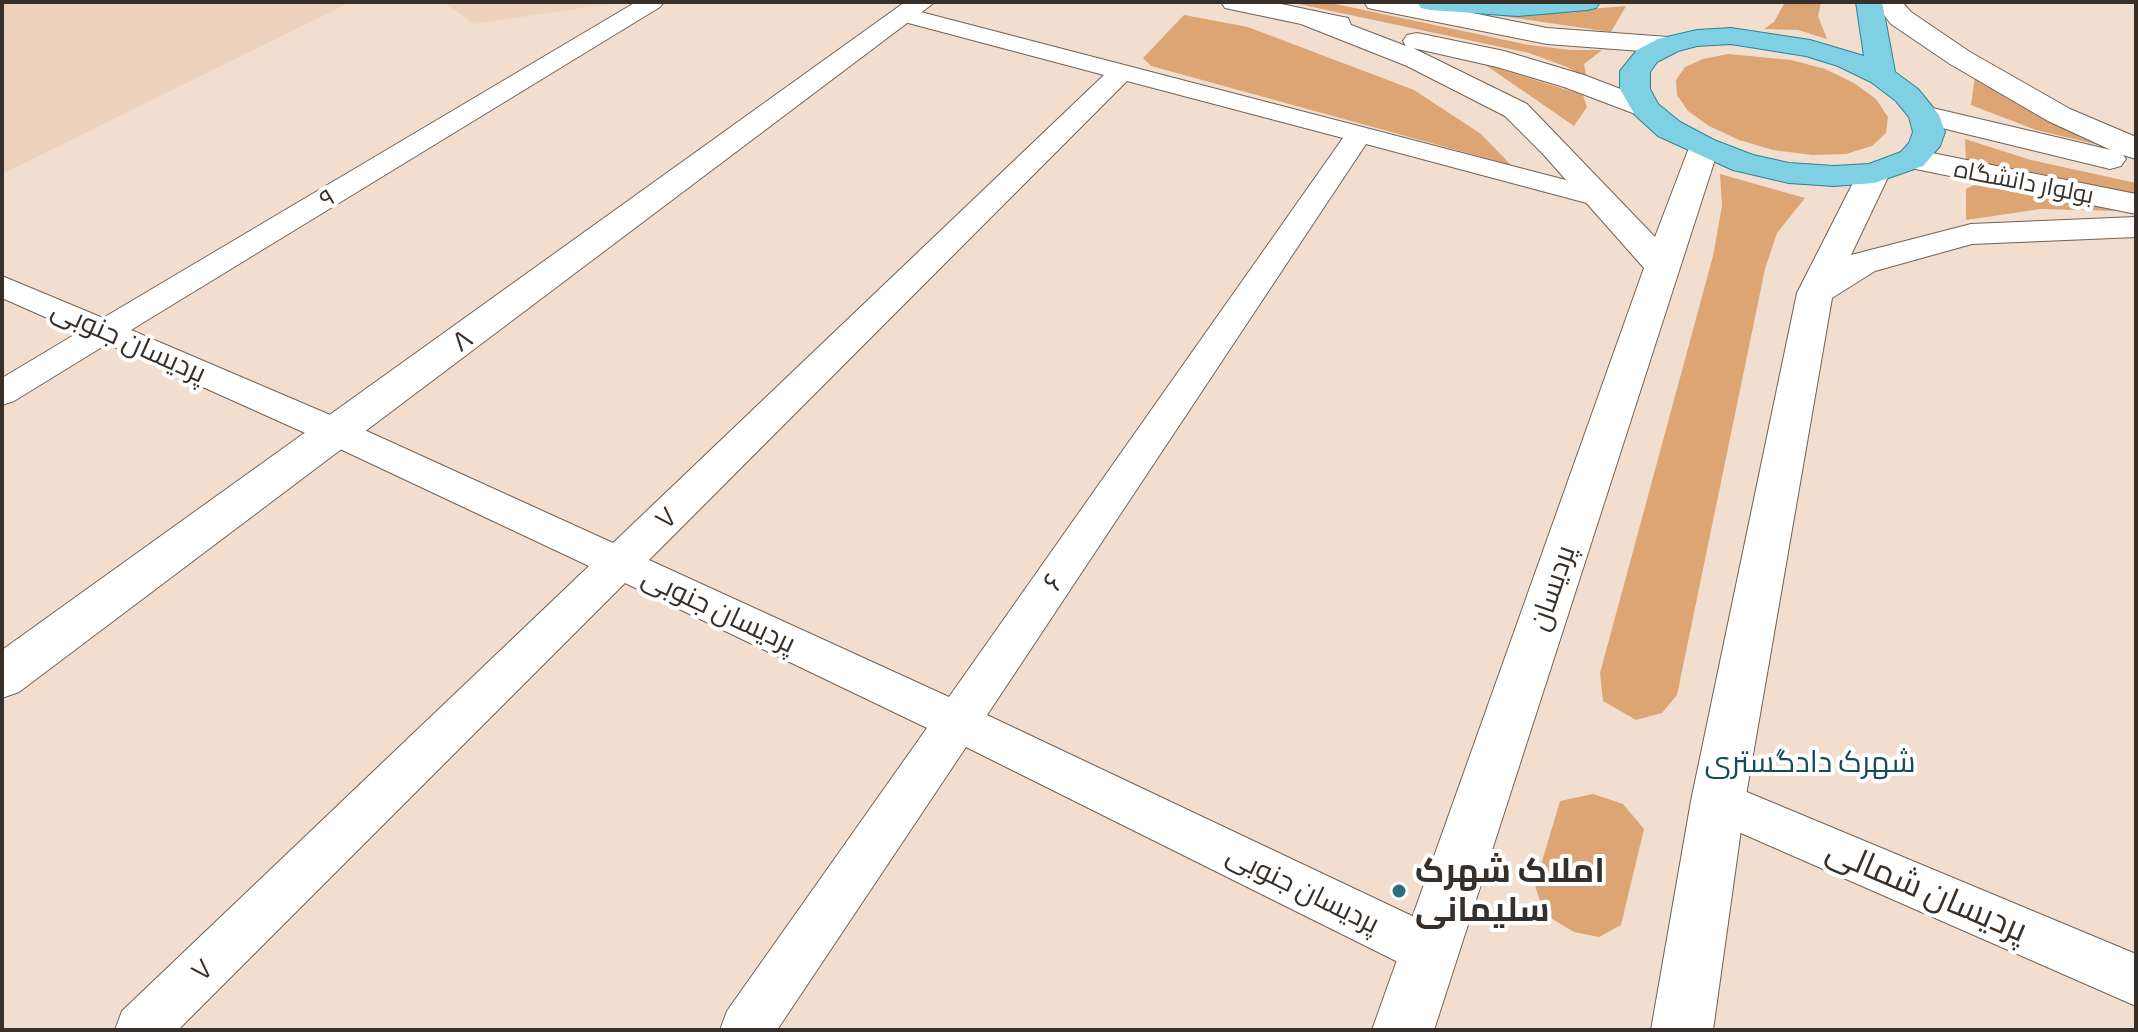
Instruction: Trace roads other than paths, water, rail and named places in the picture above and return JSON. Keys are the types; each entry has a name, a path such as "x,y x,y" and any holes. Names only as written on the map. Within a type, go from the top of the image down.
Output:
{"main road":[{"path":"1234,2 1504,60 1574,81 1646,109 1669,129 1703,147 1744,163 1789,173 1834,176 1893,166 1924,146 1929,132 1924,115 1907,95 1881,76 1848,60 1738,25 1668,45 1647,56 1635,71 1635,89 1646,109"},
{"path":"1377,2 1547,36 1668,45"},
{"path":"1430,2 1518,8 1587,2"},
{"path":"1869,2 1881,76"},
{"path":"1887,2 1901,18 1973,65 2059,115 2136,149"},
{"name":"۸","path":"2,677 913,8"},
{"path":"1311,19 1417,60 1516,110 1554,147 1663,267"},
{"name":"بولوار دانشگاه","path":"1924,115 2136,165"},
{"name":"پردیسان","path":"1403,1030 1703,147"},
{"path":"1682,1030 1718,801 1815,293 1893,166"},
{"name":"بولوار دانشگاه","path":"1893,166 2136,204"},
{"path":"1815,293 1862,263 1971,234 2136,227"}],"street":[{"name":"۹","path":"2,393 652,2"},
{"path":"913,8 1122,72 1598,197"},
{"name":"۷","path":"141,1030 1122,72"},
{"name":"۶","path":"746,1030 1359,135"},
{"name":"پردیسان جنوبی","path":"2,286 336,432 619,563 958,722 1428,950"},
{"name":"پردیسان شمالی","path":"1718,801 2136,980"}],"place":[{"name":"املاک شهرک سلیمانی","path":"1399,891"}],"district":[{"name":"شهرک دادگستری","path":"1810,762"}]}
